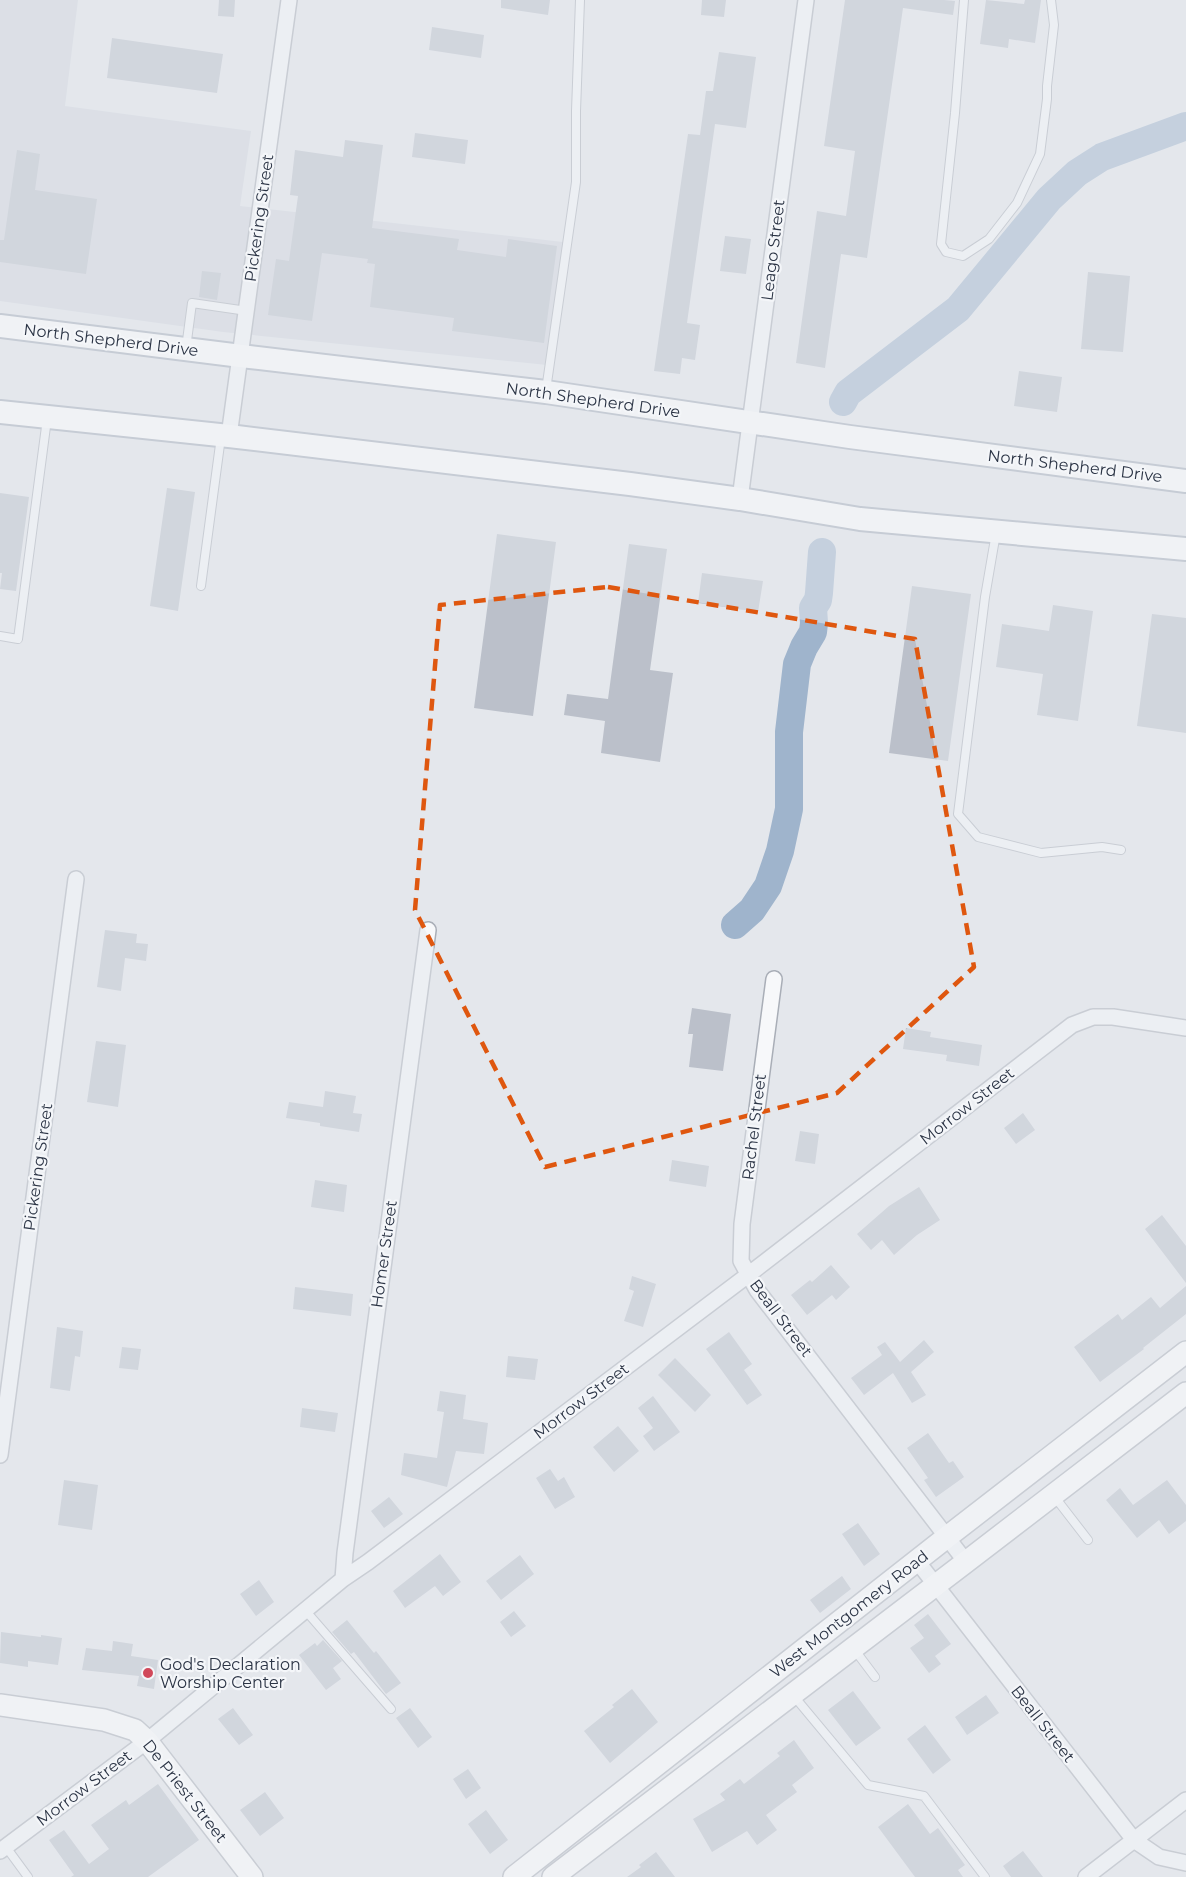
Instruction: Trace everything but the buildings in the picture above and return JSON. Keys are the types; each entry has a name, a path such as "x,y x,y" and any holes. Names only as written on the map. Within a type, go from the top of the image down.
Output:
{"main road":[{"name":"North Shepherd Drive","path":"0,326 546,392 1186,481"},
{"path":"0,412 88,420 630,484 860,519 1186,549"},
{"name":"West Montgomery Road","path":"514,1877 1186,1352"},
{"path":"1165,1368 1185,1393"},
{"name":"West Montgomery Road","path":"553,1876 1185,1393"},
{"name":"De Priest Street","path":"0,1705 104,1720 135,1730 147,1741 252,1877"},
{"path":"726,1710 742,1732"},
{"path":"540,1857 553,1876"}],"street":[{"name":"Pickering Street","path":"225,436 241,356 289,0"},
{"name":"Leago Street","path":"740,499 806,0"},
{"name":"Pickering Street","path":"0,1455 76,879"},
{"name":"Homer Street","path":"343,1579 346,1542 428,930"},
{"name":"Rachel Street","path":"748,1275 741,1261 742,1224 774,979"},
{"name":"Morrow Street","path":"3,1849 147,1741 343,1579 748,1275 1072,1025 1093,1017 1113,1017 1186,1028"},
{"name":"Beall Street","path":"748,1275 757,1290 966,1562"},
{"name":"Beall Street","path":"917,1561 1134,1840 1159,1857 1186,1863"},
{"path":"1086,1877 1186,1800"}],"lane":[{"path":"546,392 576,182 580,0"},
{"path":"964,0 941,244 946,252 963,256 989,239 1017,203 1040,154 1054,25 1051,0"},
{"path":"186,349 192,303 247,311"},
{"path":"0,636 18,639 47,418"},
{"path":"201,586 225,436"},
{"path":"996,531 985,597 958,814 978,837 1041,854 1102,847 1121,850"},
{"path":"1054,1495 1088,1540"},
{"path":"305,1610 391,1709"},
{"path":"853,1648 875,1677"},
{"path":"792,1694 868,1785 924,1796 984,1877"},
{"path":"3,1849 28,1877"}],"highlighted area":[{"path":"608,587 915,639 974,967 837,1093 545,1167 415,910 440,605"}],"shaded area":[{"path":"0,0 78,0 65,106 251,131 240,206 563,242 547,365 223,332 0,301"}],"waterway":[{"path":"843,402 848,393 958,309 1049,199 1077,173 1102,157 1186,126"},
{"path":"735,925 752,910 768,886 780,851 789,809 789,732 797,664 813,632 813,608 818,600 822,552"}],"place":[{"name":"God's Declaration Worship Center","path":"148,1673"}]}
